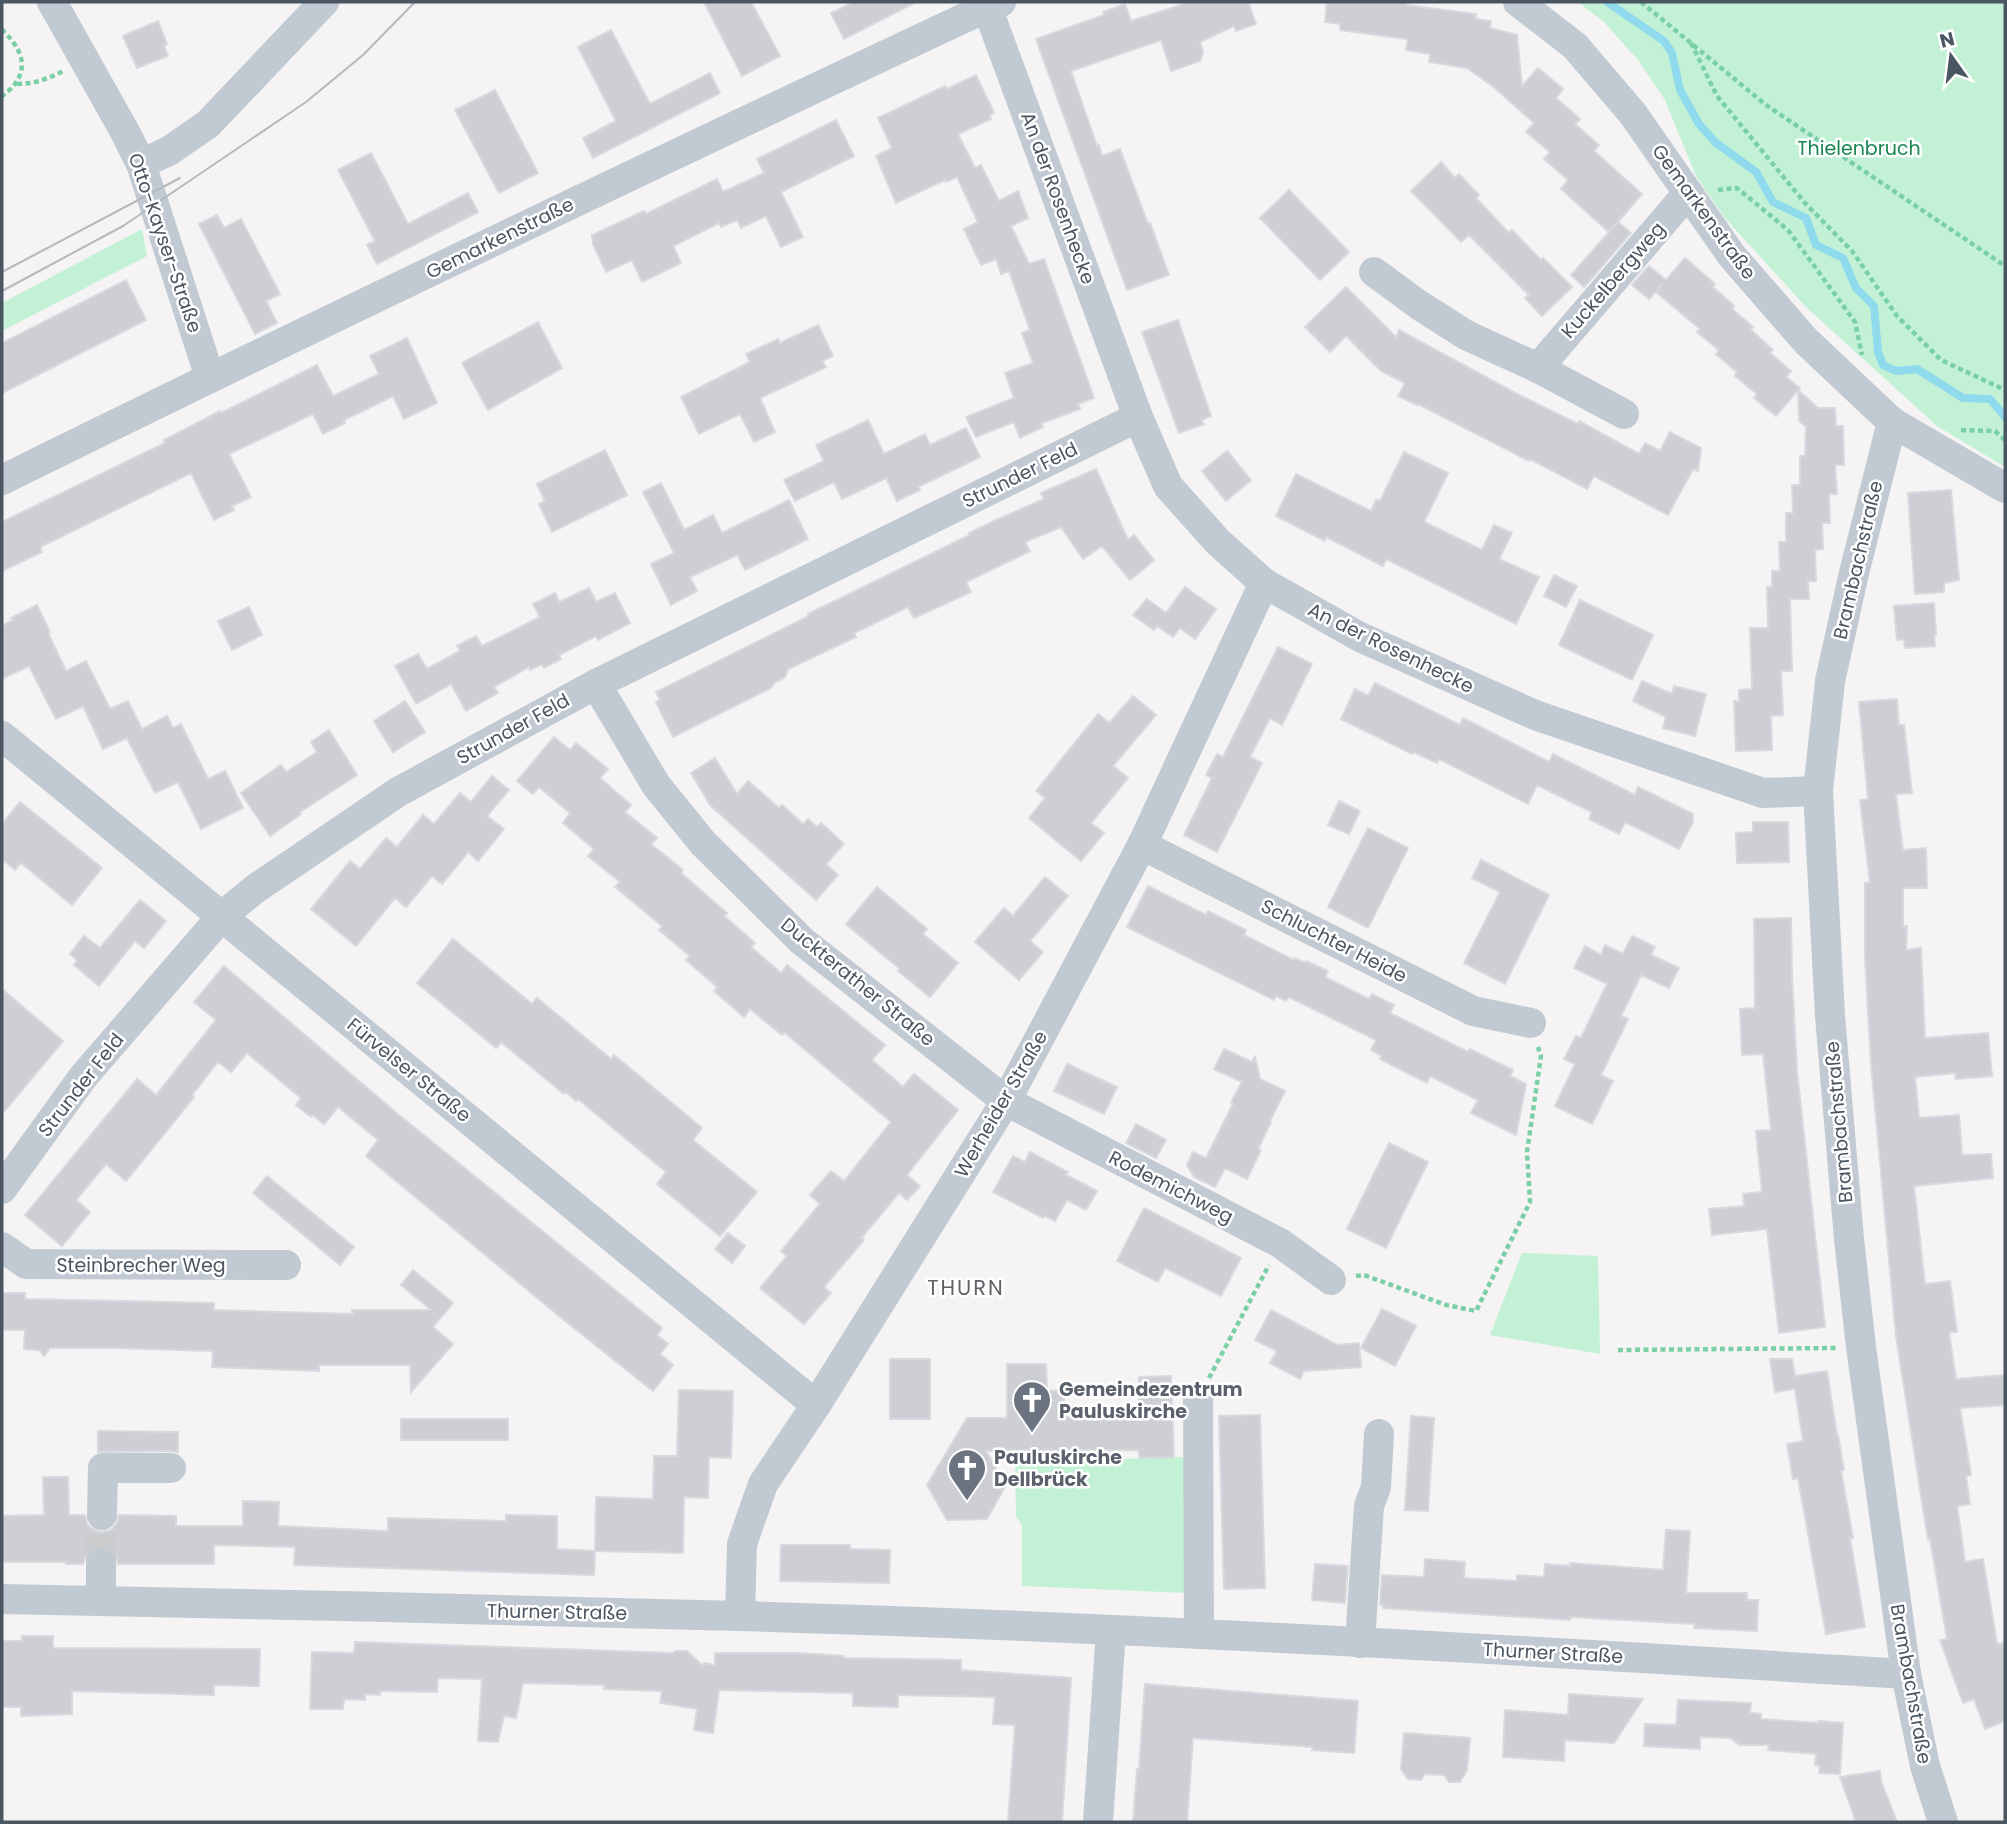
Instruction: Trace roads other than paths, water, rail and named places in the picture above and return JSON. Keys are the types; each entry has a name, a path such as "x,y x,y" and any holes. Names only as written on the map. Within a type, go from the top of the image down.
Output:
{"street":[{"name":"Otto-Kayser-Straße","path":"52,2 141,163 210,378"},
{"path":"141,163 169,151 208,124 324,2"},
{"name":"Gemarkenstraße","path":"1518,2 1575,46 1633,114 1732,256 1806,341 1892,422 2005,488"},
{"name":"Gemarkenstraße","path":"2,480 695,145 994,5"},
{"name":"An der Rosenhecke","path":"994,5 1138,417 1168,486 1217,542 1264,583 1360,637 1535,715 1763,793 1818,791"},
{"name":"Kuckelbergweg","path":"1538,368 1688,193"},
{"path":"1374,272 1466,335 1538,368 1624,414"},
{"name":"Strunder Feld","path":"2,1189 83,1077 222,916 255,889 398,792 596,684 1138,417"},
{"name":"Brambachstraße","path":"1892,422 1853,573 1830,681 1818,791 1830,1016 1861,1347 1906,1674 1925,1766 1943,1822"},
{"name":"Werheider Straße","path":"740,1616 742,1544 763,1484 816,1405 1006,1101 1142,845 1264,583"},
{"name":"Duckterather Straße","path":"596,684 656,786 703,844 802,941 1006,1101"},
{"name":"Fürvelser Straße","path":"2,736 816,1405"},
{"name":"Schluchter Heide","path":"1142,845 1473,1011 1531,1023"},
{"name":"Rodemichweg","path":"1006,1101 1280,1243 1331,1280"},
{"name":"Steinbrecher Weg","path":"2,1247 26,1264 286,1265"},
{"path":"1198,1399 1199,1634"},
{"path":"1360,1643 1370,1506 1376,1487 1379,1434"},
{"path":"102,1515 103,1468 171,1468"},
{"path":"101,1564 101,1601"},
{"name":"Thurner Straße","path":"2,1599 740,1616 1111,1630 1906,1674"},
{"path":"1098,1822 1111,1630"}],"waterway":[{"path":"1607,2 1664,41 1672,53 1680,90 1699,124 1715,142 1756,172 1773,202 1806,218 1816,245 1843,258 1856,288 1874,306 1878,352 1883,365 1896,371 1917,369 1963,398 1990,399 2005,417"}],"tunnel":[{"path":"101,1564 102,1515"}],"tram line":[{"path":"2,291 123,226 306,102 363,55 415,2"},
{"path":"2,272 180,178"}],"place":[{"name":"Gemeindezentrum Pauluskirche","path":"1032,1434"},
{"name":"Pauluskirche Dellbrück","path":"967,1502"}],"district":[{"name":"THURN","path":"966,1287"}],"park label":[{"name":"Thielenbruch","path":"1859,148"}]}
